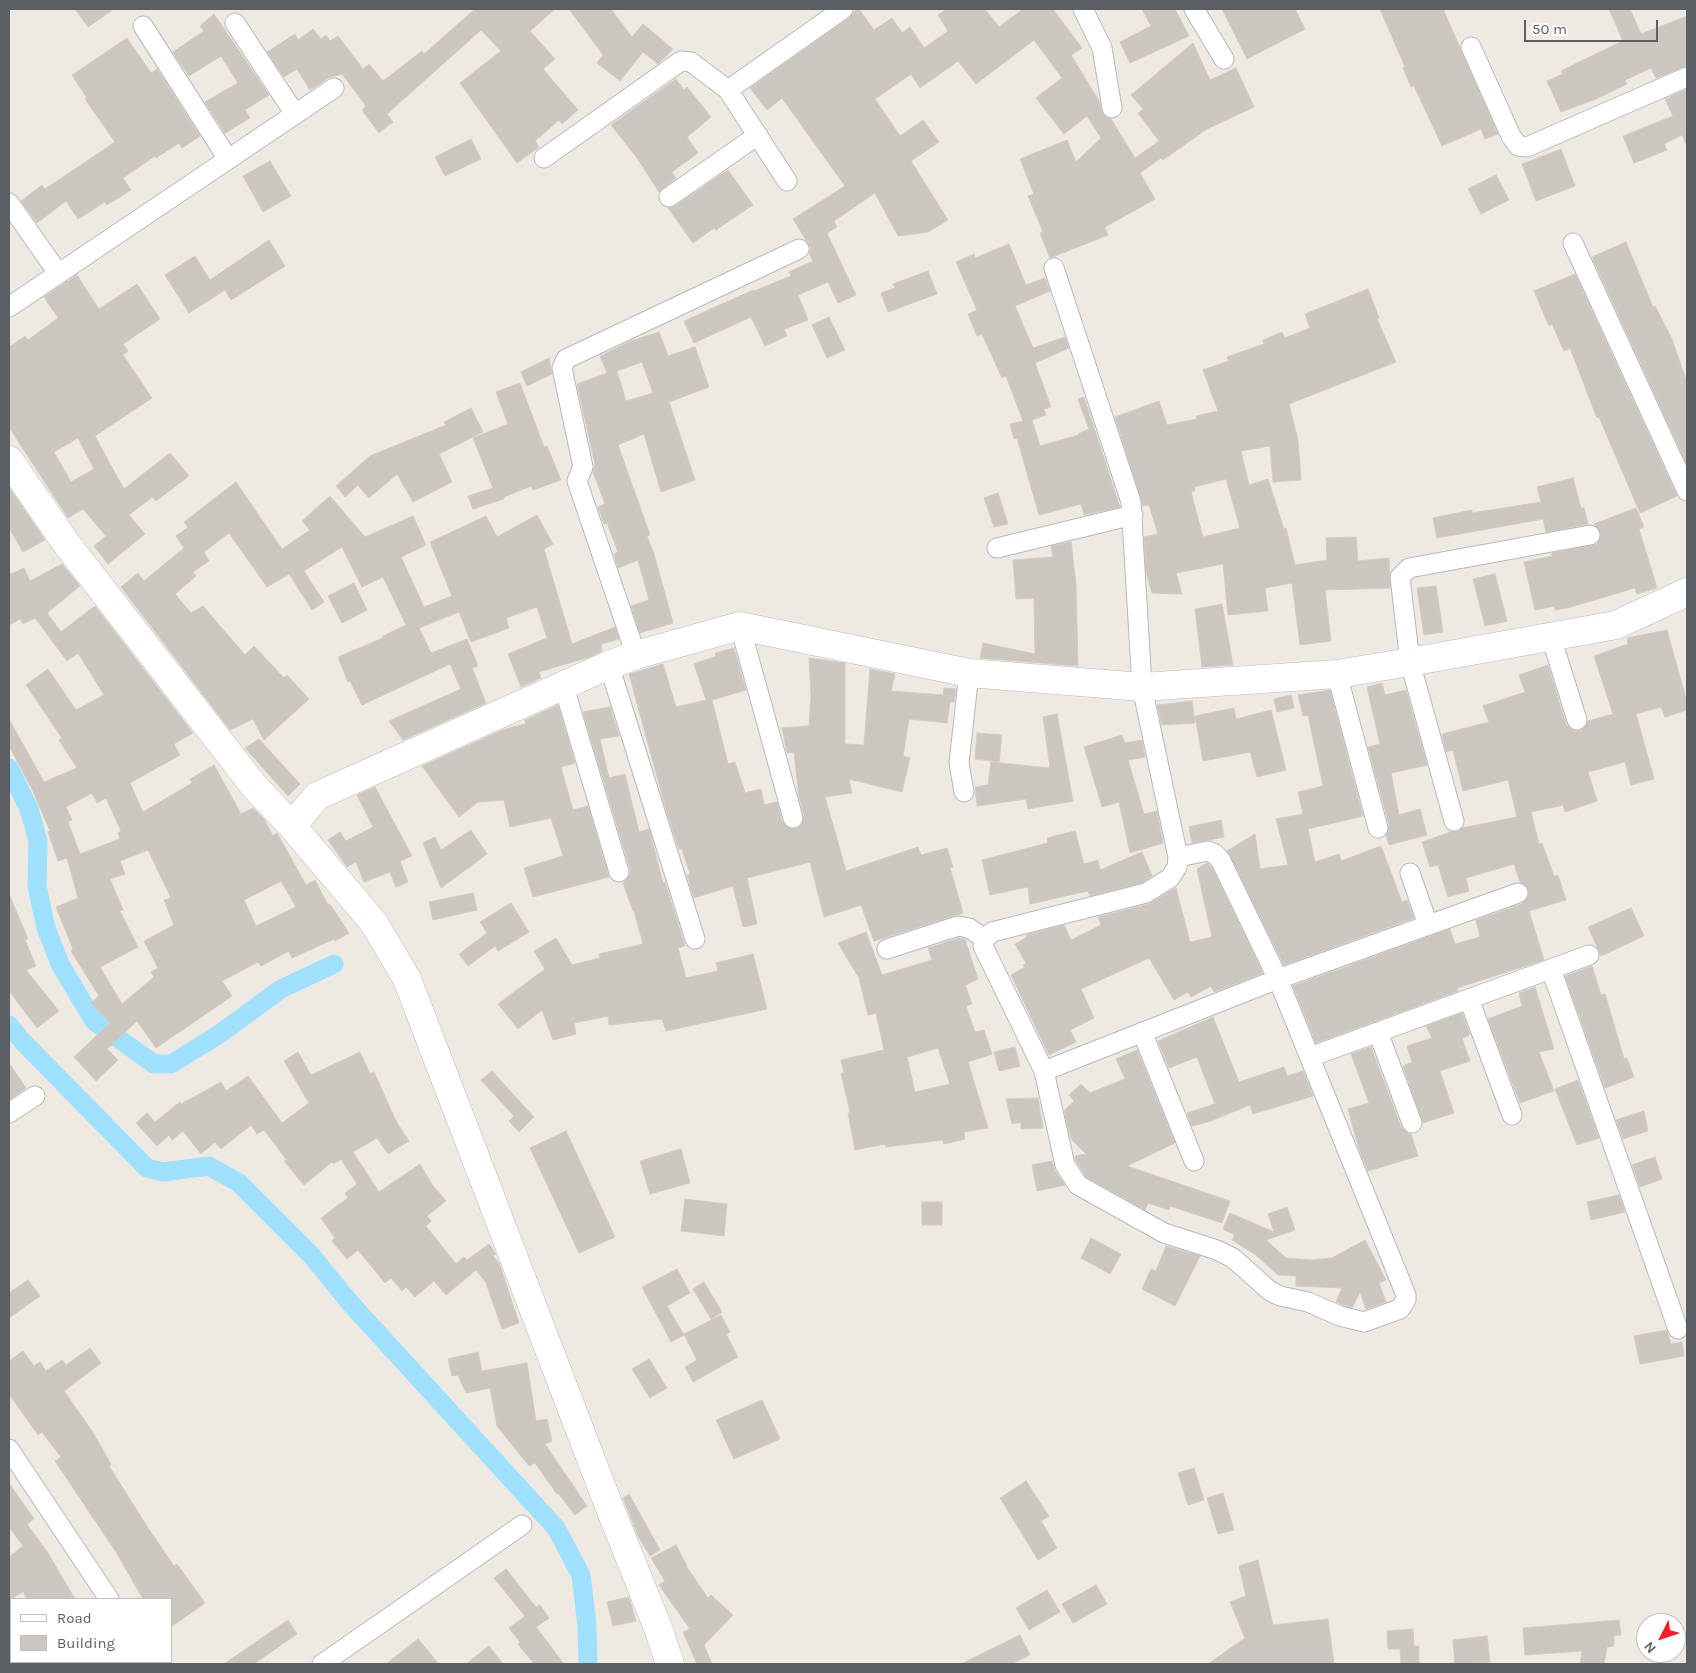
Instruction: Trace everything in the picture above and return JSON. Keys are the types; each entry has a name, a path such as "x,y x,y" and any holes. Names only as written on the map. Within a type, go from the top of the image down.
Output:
{"main road":[{"path":"9,460 66,543 254,786 292,826 374,923 406,979 609,1506 658,1628 670,1664"},
{"path":"292,826 317,796 564,687 609,665 636,655 740,626 969,673 1142,687 1337,674 1410,662 1616,625 1687,592"}],"street":[{"path":"728,90 843,9"},
{"path":"1083,9 1102,48 1112,108"},
{"path":"1194,9 1224,59"},
{"path":"235,23 295,114"},
{"path":"143,26 228,160"},
{"path":"1471,47 1518,146 1527,147 1687,77"},
{"path":"544,158 681,61 691,62 728,90 787,180"},
{"path":"9,307 334,88"},
{"path":"669,197 758,135"},
{"path":"9,203 58,274"},
{"path":"1573,243 1687,491"},
{"path":"636,655 577,480 583,467 562,368 566,359 799,249"},
{"path":"1054,268 1130,502 1142,687 1178,856 1177,867 1170,878 1146,893 992,932 985,938 983,946 986,956 1044,1071 1065,1166 1072,1178 1086,1191 1164,1233 1217,1250 1233,1258 1270,1291 1280,1296 1308,1302 1340,1316 1364,1322 1400,1309 1406,1300 1406,1295 1278,979 1221,861 1215,854 1208,851 1178,856"},
{"path":"998,548 1132,515"},
{"path":"1454,821 1410,662 1400,577 1409,568 1590,535"},
{"path":"740,626 793,818"},
{"path":"1551,637 1577,720"},
{"path":"609,665 695,939"},
{"path":"964,792 959,763 969,673"},
{"path":"1337,674 1378,828"},
{"path":"564,687 619,872"},
{"path":"1410,872 1428,925"},
{"path":"1044,1071 1278,979 1518,892"},
{"path":"887,949 958,926 968,928 985,938"},
{"path":"1310,1057 1589,955"},
{"path":"1551,969 1678,1329"},
{"path":"1469,999 1512,1115"},
{"path":"1142,1032 1194,1161"},
{"path":"1378,1032 1412,1123"},
{"path":"9,1113 35,1096"},
{"path":"9,1449 108,1598"},
{"path":"322,1664 522,1525"}],"building":[{"path":"75,9 114,9 88,27"},
{"path":"475,9 555,9 530,31 555,59 543,69 578,110 562,124 559,120 535,141 539,147 517,163 460,83 501,51 481,30 387,114 393,122 379,133 362,110 366,106 342,74 328,78 310,90 297,69 284,77 267,52 295,34 298,40 313,29 321,39 326,35 330,41 338,36 363,69 369,64 383,81 422,51 424,54"},
{"path":"569,9 611,9 632,37 643,24 673,49 658,64 643,52 620,81 597,63 603,55"},
{"path":"859,9 874,30 892,18 902,33 910,27 924,48 948,31 938,15 947,9 985,9 999,27 1023,9 1053,9 1082,48 1071,55 1099,101 1103,115 1111,119 1135,158 1159,141 1138,113 1143,109 1131,95 1193,43 1210,80 1236,68 1254,107 1207,129 1163,160 1161,158 1140,173 1155,199 1105,227 1108,235 1050,258 1040,233 1043,232 1028,196 1034,194 1020,159 1067,140 1076,162 1101,138 1087,116 1064,134 1036,98 1062,78 1034,40 976,84 958,61 920,88 911,74 875,99 900,136 923,120 939,142 911,161 948,220 928,232 898,236 875,193 834,221 837,227 827,233 856,295 838,303 828,282 798,295 808,320 784,329 787,336 765,346 751,317 694,343 684,321 753,290 791,276 789,272 813,261 809,253 811,248 793,219 845,186 782,98 767,110 750,88 849,18"},
{"path":"1142,9 1175,9 1189,36 1130,63 1120,42 1151,26"},
{"path":"1222,9 1295,9 1305,29 1247,59"},
{"path":"1380,9 1443,9 1498,134 1485,139 1481,129 1442,146 1414,86 1411,87 1403,68 1405,67"},
{"path":"1609,9 1630,9 1641,34 1687,16 1687,66 1656,78 1651,68 1625,80 1627,84 1596,99 1561,112 1547,81 1563,74 1561,71 1623,41"},
{"path":"214,14 269,95 245,110 250,118 225,133 205,102 238,83 221,56 189,76 173,52 204,31 200,26"},
{"path":"127,38 151,73 157,69 200,136 182,148 179,143 156,158 155,156 123,178 131,190 107,205 105,202 78,219 66,201 37,223 21,201 42,185 45,189 115,142 85,99 87,98 72,75"},
{"path":"676,79 684,90 687,87 711,117 687,137 698,153 672,172 676,178 659,192 637,158 611,125"},
{"path":"1687,89 1687,146 1682,135 1664,144 1667,150 1634,163 1623,136 1673,116 1665,99"},
{"path":"471,139 481,159 445,176 435,157"},
{"path":"1561,149 1575,186 1536,201 1522,164"},
{"path":"270,161 291,196 263,212 243,176"},
{"path":"728,170 753,205 693,243 668,208 675,206"},
{"path":"1496,175 1509,200 1481,214 1468,189"},
{"path":"269,240 285,266 231,300 225,290 189,313 165,275 195,256 210,280"},
{"path":"1626,242 1653,307 1655,306 1672,339 1687,383 1687,465 1592,257"},
{"path":"1009,244 1026,285 1045,278 1050,291 1015,306 1033,348 1065,337 1069,348 1035,363 1051,407 1044,409 1046,415 1032,420 1040,446 1078,435 1089,429 1078,399 1084,397 1120,507 1084,515 1081,504 1039,515 1017,438 1014,439 1010,424 1023,421 1006,376 1002,378 982,334 977,336 968,314 977,310 956,262 974,254 975,258"},
{"path":"928,271 937,294 888,312 881,293 895,288 893,284"},
{"path":"1575,274 1677,496 1640,513 1599,417 1597,418 1570,348 1564,351 1552,324 1549,326 1534,291"},
{"path":"77,275 99,309 137,284 160,319 123,344 128,351 123,355 152,398 95,436 124,489 170,453 189,476 156,501 152,497 129,515 145,534 108,564 94,546 106,536 83,509 68,518 9,427 9,347 25,336 28,340 58,318 44,297","holes":["78,438 94,469 71,482 54,452"]},
{"path":"1368,289 1379,318 1377,319 1396,362 1289,404 1298,440 1301,480 1273,482 1270,446 1241,451 1249,485 1268,479 1284,529 1286,528 1295,565 1327,560 1326,538 1356,537 1358,561 1389,558 1390,588 1325,590 1331,641 1300,645 1292,583 1265,588 1268,611 1228,615 1223,564 1176,573 1182,594 1152,593 1146,571 1144,537 1158,534 1149,505 1143,506 1115,417 1159,401 1167,425 1197,419 1196,416 1218,411 1203,370 1229,361 1227,357 1264,344 1263,340 1282,332 1285,338 1310,328 1305,314","holes":["1226,479 1240,528 1203,537 1191,492 1195,491 1194,487"]},
{"path":"829,317 845,350 827,358 812,325"},
{"path":"659,332 668,356 695,347 709,387 669,402 695,480 661,492 644,434 618,445 650,535 647,536 654,554 673,623 640,633 631,606 649,600 638,560 618,568 614,554 618,552 607,523 604,524 598,507 605,504 593,472 595,464 577,384 607,373 600,356 631,341","holes":["642,362 653,393 626,401 617,371"]},
{"path":"549,358 552,374 527,386 521,372"},
{"path":"520,383 544,447 547,446 561,480 533,490 531,486 504,497 504,499 473,509 468,496 493,488 473,438 508,424 496,392"},
{"path":"471,408 483,432 439,454 452,482 413,502 397,474 369,498 358,485 345,497 336,486 370,456 446,425 444,422"},
{"path":"1573,478 1581,508 1584,508 1588,524 1546,532 1543,519 1437,538 1433,518 1472,510 1472,513 1541,502 1537,487"},
{"path":"236,482 282,549 310,530 302,521 330,496 365,537 413,516 426,545 401,557 424,607 452,596 430,542 486,516 497,537 537,515 553,544 544,549 572,644 615,627 619,639 601,644 602,651 590,657 539,672 541,678 521,687 508,654 547,638 537,607 506,618 509,628 471,642 459,612 419,628 431,653 467,639 478,666 472,668 486,703 403,740 389,721 461,689 450,664 362,705 350,681 348,682 338,657 383,638 383,636 406,625 383,577 362,587 342,547 304,571 324,602 312,610 289,574 267,587 229,533 204,552 209,561 193,572 196,576 175,594 191,613 203,606 245,655 254,646 284,678 287,675 309,699 264,740 253,719 230,730 121,587 138,573 144,581 184,548 176,536 188,527 184,522"},
{"path":"9,487 45,540 23,552 9,528"},
{"path":"998,493 1008,524 994,527 984,498"},
{"path":"1636,508 1644,527 1639,529 1657,588 1637,594 1635,588 1571,607 1555,610 1554,606 1535,610 1524,562 1552,556 1552,553 1597,544 1601,533 1594,524"},
{"path":"1071,542 1076,584 1078,666 980,658 983,643 1035,654 1034,598 1016,599 1013,560 1053,557 1051,546"},
{"path":"62,564 80,586 47,613 61,632 95,606 193,733 174,744 180,755 130,783 143,812 192,783 190,779 214,765 241,814 253,808 264,819 273,836 277,833 306,885 315,880 328,905 330,904 349,933 335,941 334,939 292,958 289,951 261,966 258,962 222,981 232,996 156,1048 137,1021 107,1049 118,1060 96,1081 74,1057 110,1023 91,1003 99,996 71,951 73,949 56,907 78,898 67,858 58,861 48,832 50,831 32,789 9,746 9,719 44,782 77,768 59,740 62,738 26,685 48,669 76,710 104,695 78,653 67,661 35,618 23,624 20,619 9,625 9,575 24,568 30,581","holes":["92,793 97,803 106,798 121,831 118,833 120,839 80,854 68,822 72,820 66,807","148,850 171,898 164,900 174,925 144,941 158,968 151,972 154,977 122,1004 100,967 138,947 120,911 123,910 110,879 125,874 120,861","281,881 296,907 256,926 244,900"]},
{"path":"1495,574 1507,621 1485,626 1473,579"},
{"path":"354,583 367,610 342,623 328,596"},
{"path":"1436,586 1443,632 1424,635 1417,588"},
{"path":"1222,604 1233,665 1202,667 1195,609"},
{"path":"1667,630 1687,702 1687,710 1665,717 1661,707 1636,714 1654,779 1631,785 1625,762 1588,772 1597,801 1565,812 1563,805 1531,812 1539,844 1542,843 1554,876 1558,875 1566,900 1529,911 1544,960 1457,988 1458,991 1316,1043 1293,986 1450,929 1455,944 1480,937 1476,920 1522,904 1529,895 1528,889 1520,882 1514,864 1466,878 1469,891 1448,897 1438,865 1430,867 1422,842 1462,828 1517,817 1508,780 1463,791 1453,750 1446,752 1442,734 1489,722 1483,706 1525,692 1519,675 1548,665 1566,724 1574,731 1581,731 1588,721 1613,714 1594,656 1628,644 1627,638"},
{"path":"734,648 746,690 712,700 728,764 735,762 745,793 761,789 764,805 777,802 782,821 791,829 801,826 804,815 799,797 794,752 787,753 782,728 809,726 811,696 809,658 845,663 845,744 864,745 870,669 895,674 891,691 943,695 944,688 956,689 954,702 950,702 947,723 909,719 903,756 910,758 902,792 849,779 852,793 825,797 846,871 918,847 921,855 947,848 953,867 950,868 963,913 874,941 861,905 824,917 810,862 747,878 757,924 743,927 733,886 694,898 687,875 690,874 667,813 629,674 663,664 676,707 706,700 694,664 716,656 715,653"},
{"path":"1382,683 1385,695 1406,690 1427,765 1391,773 1399,815 1420,809 1427,835 1389,845 1386,835 1389,825 1368,747 1380,744 1367,687"},
{"path":"1330,690 1363,816 1308,829 1315,862 1339,854 1341,861 1381,846 1402,902 1407,900 1414,918 1284,965 1227,851 1255,834 1260,869 1288,865 1276,819 1303,814 1298,792 1323,786 1308,715 1303,716 1298,695"},
{"path":"1291,695 1294,708 1277,712 1274,699"},
{"path":"1192,701 1195,723 1162,725 1157,705"},
{"path":"558,705 575,763 561,767 573,810 588,806 609,877 533,897 524,868 563,856 551,818 510,827 504,800 478,802 459,817 422,766 505,729 526,724 525,720"},
{"path":"610,707 619,736 600,739 609,778 625,774 639,832 649,829 663,883 665,882 685,946 678,948 686,978 718,971 716,963 753,954 767,1009 666,1031 662,1019 609,1025 608,1016 574,1023 576,1034 553,1040 542,1010 518,1029 498,1004 545,969 534,951 556,938 572,965 600,958 599,954 643,944 634,911 623,883 630,875 630,869 583,712"},
{"path":"1234,708 1236,719 1271,710 1286,770 1257,777 1250,752 1203,761 1195,716"},
{"path":"1057,714 1073,801 1028,809 1026,799 977,806 975,787 988,785 991,762 1050,768 1043,717"},
{"path":"977,733 1002,735 999,762 975,759"},
{"path":"1122,735 1125,743 1142,740 1145,757 1128,760 1144,814 1157,811 1163,843 1130,853 1119,802 1102,807 1084,747"},
{"path":"259,739 300,784 288,796 245,748"},
{"path":"375,787 412,856 400,861 408,882 396,887 390,872 364,882 356,862 347,867 328,840 340,832 346,841 373,827 357,795"},
{"path":"1221,820 1224,837 1192,843 1189,827"},
{"path":"471,830 487,854 441,888 423,843 435,837 441,850"},
{"path":"1075,831 1084,864 1098,860 1100,870 1142,852 1152,876 1142,883 1089,896 1092,893 1089,894 1088,891 1030,904 1028,887 990,895 982,860 1048,843 1047,838"},
{"path":"1207,863 1212,867 1263,973 1214,992 1211,986 1191,997 1188,992 1174,1000 1149,958 1081,989 1094,1018 1070,1030 1076,1042 1049,1055 1011,975 1025,967 1023,965 1026,963 1015,944 1027,937 1026,935 1064,925 1071,940 1101,925 1098,917 1149,904 1176,888 1190,942 1212,937 1197,869"},
{"path":"473,893 477,910 433,920 429,902"},
{"path":"9,894 28,939 25,940 36,966 26,970 59,1011 37,1028 9,991"},
{"path":"511,903 529,932 498,951 495,946 468,966 459,954 487,933 480,922"},
{"path":"1631,908 1644,936 1601,956 1588,927"},
{"path":"866,932 882,975 932,960 928,948 959,938 965,939 978,979 965,985 972,1004 966,1006 975,1032 984,1030 992,1054 968,1062 988,1128 964,1132 965,1139 944,1144 943,1140 886,1147 885,1144 855,1150 848,1113 850,1112 841,1073 844,1073 841,1060 884,1050 876,1013 868,1015 859,978 838,943","holes":["938,1048 950,1084 915,1092 907,1057"]},
{"path":"1592,966 1601,995 1605,994 1624,1059 1627,1058 1634,1077 1605,1088 1565,976"},
{"path":"1535,987 1554,1049 1539,1052 1554,1091 1520,1103 1488,1019 1522,1006 1519,993"},
{"path":"1462,1013 1470,1035 1462,1038 1470,1061 1440,1071 1454,1113 1423,1123 1403,1066 1412,1062 1407,1046 1432,1038 1426,1026"},
{"path":"1213,1017 1239,1082 1284,1067 1287,1076 1303,1071 1313,1096 1253,1114 1250,1105 1208,1122 1192,1126 1187,1113 1215,1104 1197,1057 1169,1068 1158,1041"},
{"path":"1015,1047 1020,1066 999,1071 994,1052"},
{"path":"1371,1047 1401,1127 1411,1134 1418,1156 1368,1171 1359,1149 1348,1109 1369,1103 1351,1054"},
{"path":"1137,1050 1175,1143 1127,1166 1230,1201 1222,1223 1170,1206 1169,1210 1148,1203 1145,1210 1086,1177 1076,1161 1075,1156 1086,1154 1071,1139 1064,1111 1074,1101 1069,1095 1081,1084 1090,1093 1125,1079 1116,1059"},
{"path":"298,1052 311,1075 360,1052 370,1074 374,1072 396,1121 409,1141 388,1154 377,1138 353,1152 379,1192 420,1164 431,1183 446,1201 427,1216 431,1221 426,1226 456,1264 464,1257 467,1260 489,1244 496,1254 493,1256 499,1263 519,1323 502,1329 486,1283 476,1270 446,1295 434,1281 415,1297 406,1287 402,1291 391,1278 385,1283 358,1250 347,1259 332,1241 335,1238 321,1218 348,1198 345,1193 357,1184 341,1159 334,1164 332,1162 304,1185 284,1161 287,1160 264,1130 257,1134 251,1125 221,1149 215,1142 201,1154 183,1131 172,1140 169,1135 157,1146 136,1123 147,1113 155,1122 180,1102 181,1104 221,1082 226,1091 248,1076 282,1123 309,1103 284,1061"},
{"path":"9,1063 26,1088 9,1100"},
{"path":"492,1071 534,1117 519,1132 509,1121 514,1116 481,1080"},
{"path":"1578,1080 1599,1138 1577,1145 1555,1089"},
{"path":"1038,1098 1043,1128 1021,1129 1021,1122 1012,1124 1006,1099"},
{"path":"1644,1111 1648,1131 1623,1139 1616,1120"},
{"path":"566,1131 615,1237 579,1253 530,1148"},
{"path":"681,1149 690,1183 650,1194 640,1161"},
{"path":"1655,1157 1662,1179 1640,1187 1632,1165"},
{"path":"1052,1161 1055,1171 1065,1185 1037,1191 1032,1165"},
{"path":"1619,1195 1625,1212 1591,1220 1587,1202"},
{"path":"685,1199 727,1204 724,1236 681,1231"},
{"path":"922,1202 942,1202 942,1225 922,1225"},
{"path":"1287,1207 1295,1230 1266,1240 1286,1258 1310,1260 1332,1258 1365,1240 1386,1280 1379,1283 1386,1302 1366,1309 1360,1292 1352,1308 1336,1302 1342,1288 1296,1286 1296,1276 1278,1275 1256,1255 1232,1240 1235,1235 1223,1229 1230,1213 1274,1232 1268,1214"},
{"path":"1091,1238 1121,1254 1110,1274 1081,1258"},
{"path":"1166,1246 1200,1256 1175,1306 1142,1289 1151,1269 1156,1271"},
{"path":"677,1269 690,1293 667,1306 684,1335 671,1342 642,1287"},
{"path":"28,1280 40,1296 9,1318 9,1293"},
{"path":"704,1282 722,1312 711,1319 693,1289"},
{"path":"721,1315 730,1332 726,1334 738,1357 693,1382 685,1367 697,1360 684,1334"},
{"path":"1667,1330 1671,1344 1682,1342 1684,1356 1640,1364 1634,1336"},
{"path":"90,1348 101,1363 64,1391 92,1431 111,1464 109,1466 150,1531 174,1566 177,1564 205,1603 172,1626 172,1598 142,1598 116,1552 55,1461 61,1457 42,1432 38,1435 9,1394 9,1361 23,1351 34,1366 40,1362 46,1371 62,1360 66,1365"},
{"path":"478,1352 482,1371 527,1363 536,1421 547,1419 552,1441 545,1444 587,1506 575,1515 535,1463 529,1466 497,1426 490,1388 466,1393 458,1375 452,1376 448,1359"},
{"path":"649,1359 667,1388 650,1398 632,1369"},
{"path":"762,1400 780,1439 734,1459 716,1420"},
{"path":"1194,1468 1204,1500 1188,1505 1178,1473"},
{"path":"1026,1481 1049,1516 1041,1521 1057,1548 1038,1560 1000,1498"},
{"path":"9,1483 34,1519 27,1524 48,1553 74,1598 26,1598 23,1592 9,1600 9,1557 23,1546 9,1527"},
{"path":"1223,1493 1234,1530 1218,1534 1207,1498"},
{"path":"629,1494 660,1550 650,1556 638,1536 623,1498"},
{"path":"676,1545 686,1566 708,1598 711,1595 733,1615 704,1645 712,1664 697,1664 683,1632 690,1629 659,1585 665,1581 651,1558"},
{"path":"1258,1560 1273,1625 1328,1619 1334,1664 1208,1664 1245,1638 1230,1602 1246,1596 1239,1566"},
{"path":"506,1569 536,1607 540,1605 549,1618 536,1627 564,1664 534,1664 518,1644 520,1642 509,1628 525,1616 494,1578"},
{"path":"1096,1585 1107,1604 1073,1623 1062,1604"},
{"path":"1047,1590 1060,1612 1029,1630 1016,1608"},
{"path":"629,1597 636,1621 613,1626 607,1602"},
{"path":"288,1620 297,1634 254,1664 224,1664"},
{"path":"1619,1620 1621,1635 1614,1636 1614,1646 1607,1647 1604,1664 1580,1664 1582,1651 1525,1655 1523,1628"},
{"path":"1413,1629 1414,1646 1419,1646 1419,1664 1401,1664 1400,1649 1388,1649 1387,1631"},
{"path":"1020,1635 1030,1655 1011,1664 961,1664"},
{"path":"1487,1636 1490,1662 1455,1664 1453,1640"},
{"path":"418,1639 439,1664 386,1664"},
{"path":"489,1646 503,1664 466,1664"}],"waterway":[{"path":"9,768 29,809 38,841 37,886 46,928 60,964 94,1021 154,1064 171,1064 218,1035 281,989 334,964"},
{"path":"9,1025 24,1043 147,1168 163,1172 209,1166 239,1183 312,1256 351,1304 556,1528 581,1575 587,1625 588,1664"}]}
